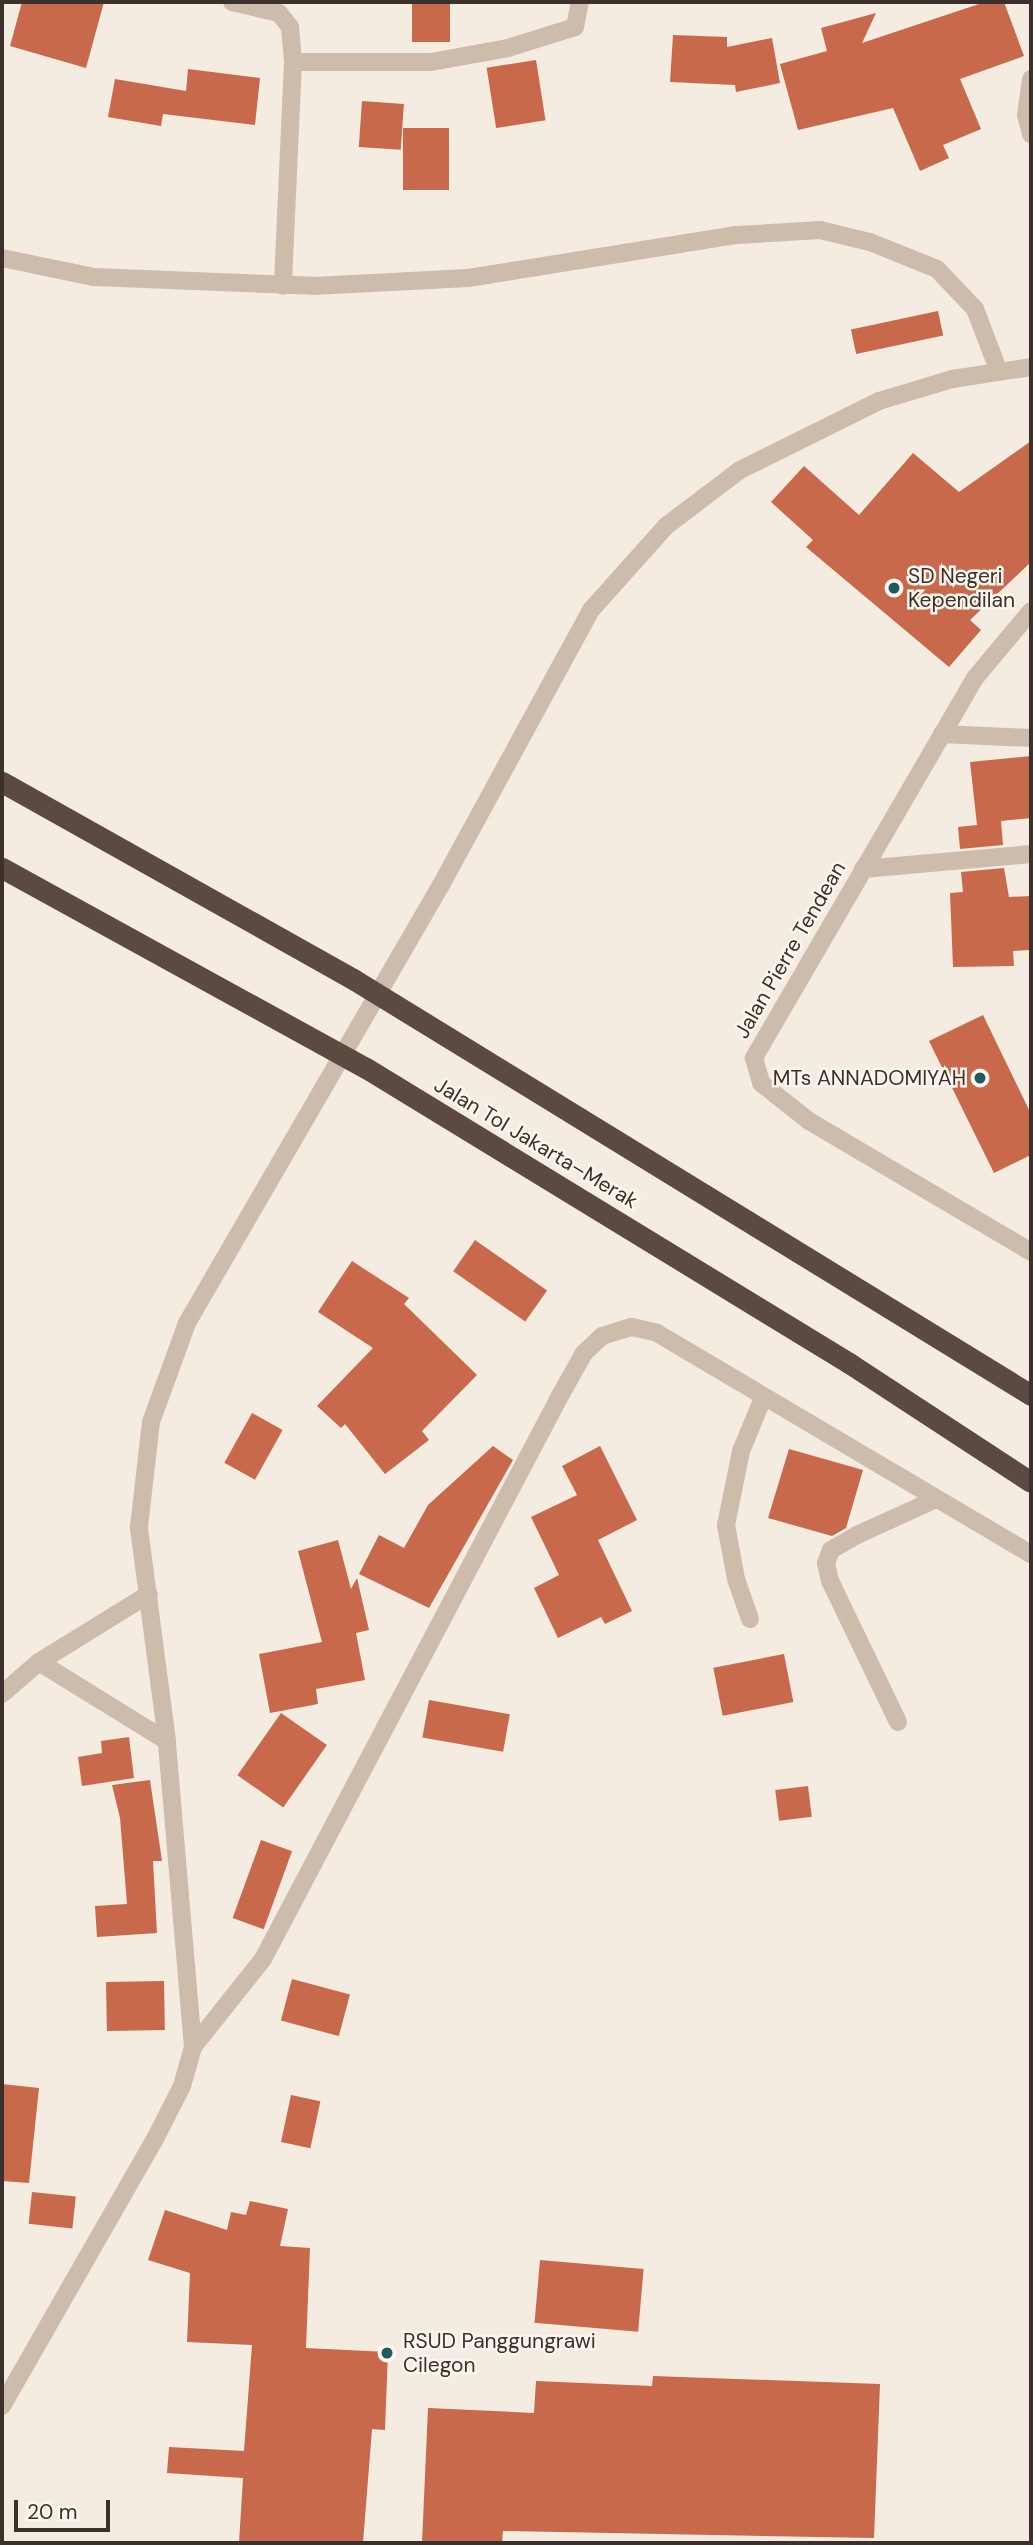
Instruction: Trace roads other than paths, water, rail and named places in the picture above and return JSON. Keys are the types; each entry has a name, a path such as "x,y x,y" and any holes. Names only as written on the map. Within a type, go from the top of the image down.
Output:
{"highway":[{"name":"Jalan Tol Jakarta–Merak","path":"2,782 353,979 1031,1395"},
{"name":"Jalan Tol Jakarta–Merak","path":"2,868 366,1068 849,1363 1031,1482"}],"street":[{"path":"232,2 285,17 293,62 282,286"},
{"path":"293,62 431,62 508,48 575,27 580,2"},
{"path":"1031,79 1026,115 1031,134"},
{"path":"2,258 94,277 282,286 468,278 737,235 820,230 870,242 936,269 975,309 999,372"},
{"path":"193,2047 167,1741 139,1527 151,1422 187,1323 253,1205 441,885 591,610 666,526 740,470 879,401 952,379 1031,368"},
{"name":"Jalan Pierre Tendean","path":"1031,611 975,678 756,1048 755,1070 761,1083 809,1121 1031,1252"},
{"path":"942,734 1031,737"},
{"path":"863,869 1031,854"},
{"path":"2,2406 156,2137 181,2086 193,2047 263,1959 584,1353 602,1336 632,1327 657,1334 1031,1554"},
{"path":"750,1619 736,1579 726,1525 741,1451 763,1398"},
{"path":"898,1722 830,1581 826,1563 831,1550 857,1535 936,1499"},
{"path":"2,1694 39,1662 149,1594"},
{"path":"39,1662 167,1741"}],"place":[{"name":"SD Negeri Kependilan","path":"894,588"},
{"name":"MTs ANNADOMIYAH","path":"980,1078"},
{"name":"RSUD Panggungrawi Cilegon","path":"387,2353"}]}
